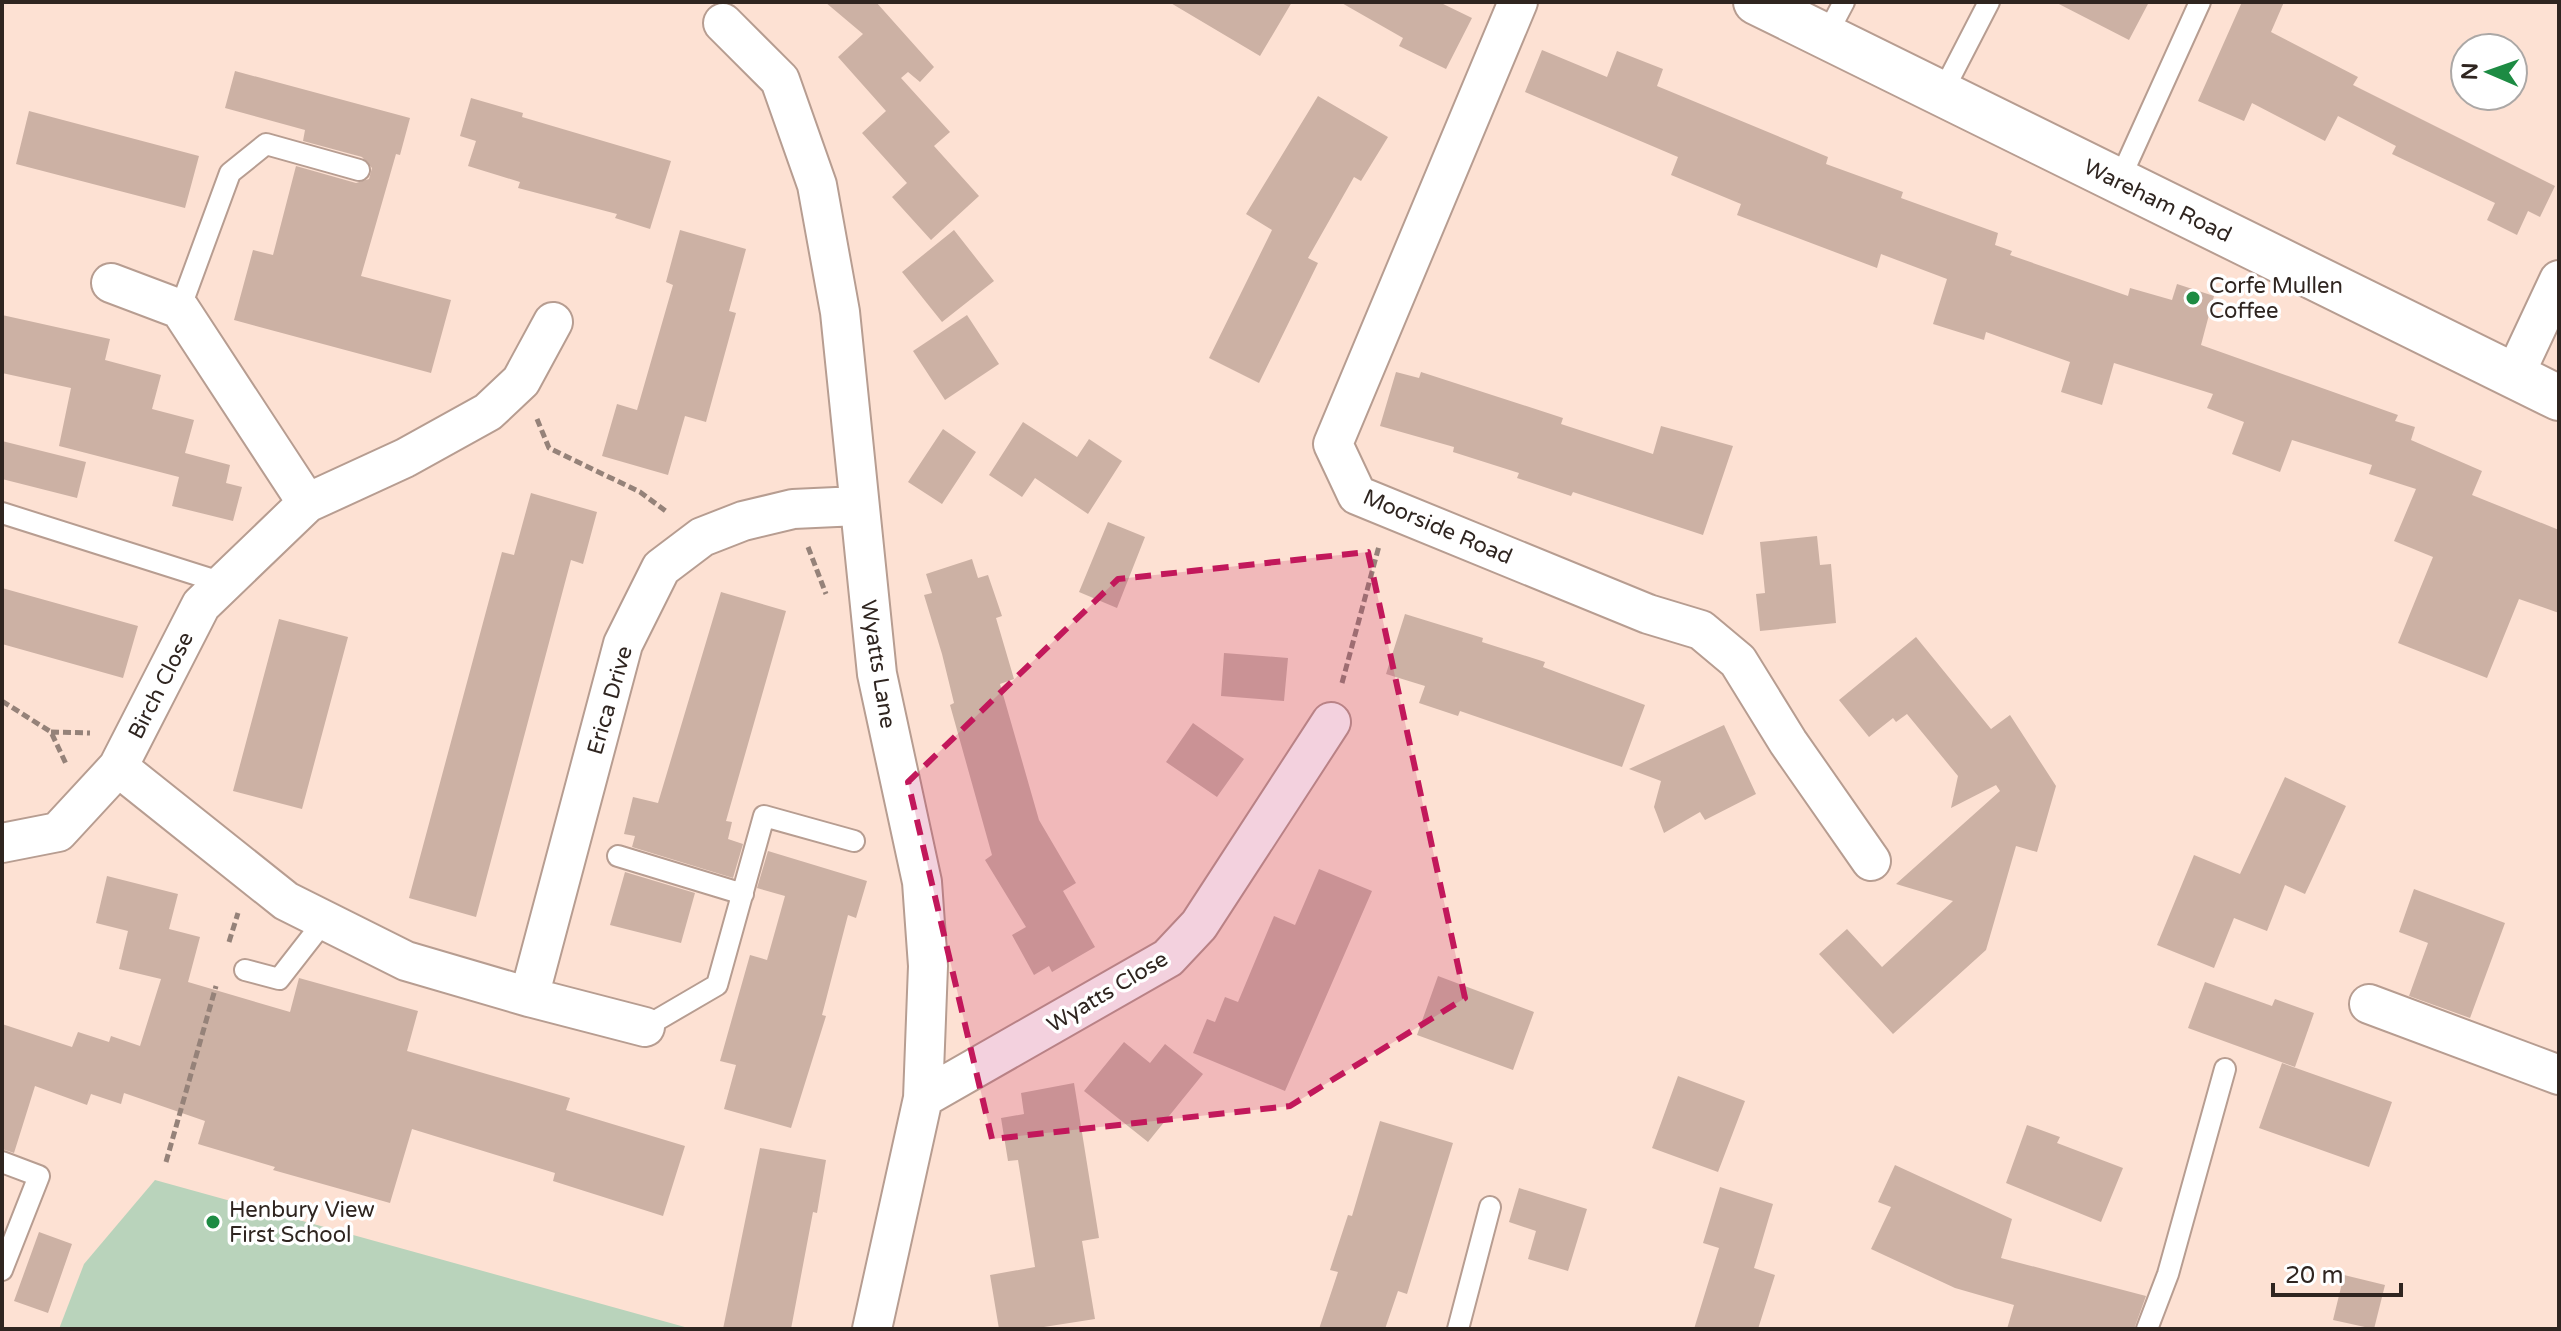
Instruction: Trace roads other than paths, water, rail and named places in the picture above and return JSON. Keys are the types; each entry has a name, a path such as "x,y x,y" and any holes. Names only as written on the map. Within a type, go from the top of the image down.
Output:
{"street":[{"name":"Moorside Road","path":"1518,2 1333,444 1357,495 1648,614 1701,630 1738,661 1788,742 1871,861"},
{"name":"Wareham Road","path":"1756,2 1835,19 1942,93 2559,398"},
{"name":"Wyatts Lane","path":"723,23 780,80 817,185 840,312 877,674 922,882 928,966 923,1098 872,1329"},
{"path":"2514,376 2559,280"},
{"path":"111,283 180,309 307,503"},
{"name":"Birch Close","path":"2,843 58,832 118,767 201,605 307,503 405,458 488,412 521,381 553,322"},
{"name":"Erica Drive","path":"529,997 623,644 661,568 702,537 743,521 793,509 858,506"},
{"name":"Wyatts Close","path":"923,1098 1168,958 1199,925 1331,722"},
{"path":"118,767 286,901 406,961 645,1027"},
{"path":"2369,1004 2559,1075"}],"lane":[{"path":"1942,93 1989,2"},
{"path":"2119,181 2200,2"},
{"path":"180,309 230,173 266,144 359,170"},
{"path":"2,513 223,583"},
{"path":"645,1027 717,985 764,816 854,841"},
{"path":"618,856 743,894"},
{"path":"245,970 279,979 325,920"},
{"path":"2147,1329 2168,1274 2225,1069"},
{"path":"2,1162 39,1176 2,1270"},
{"path":"1458,1329 1490,1207"}],"place":[{"name":"Corfe Mullen Coffee","path":"2193,298"},
{"name":"Henbury View First School","path":"213,1222"}]}
